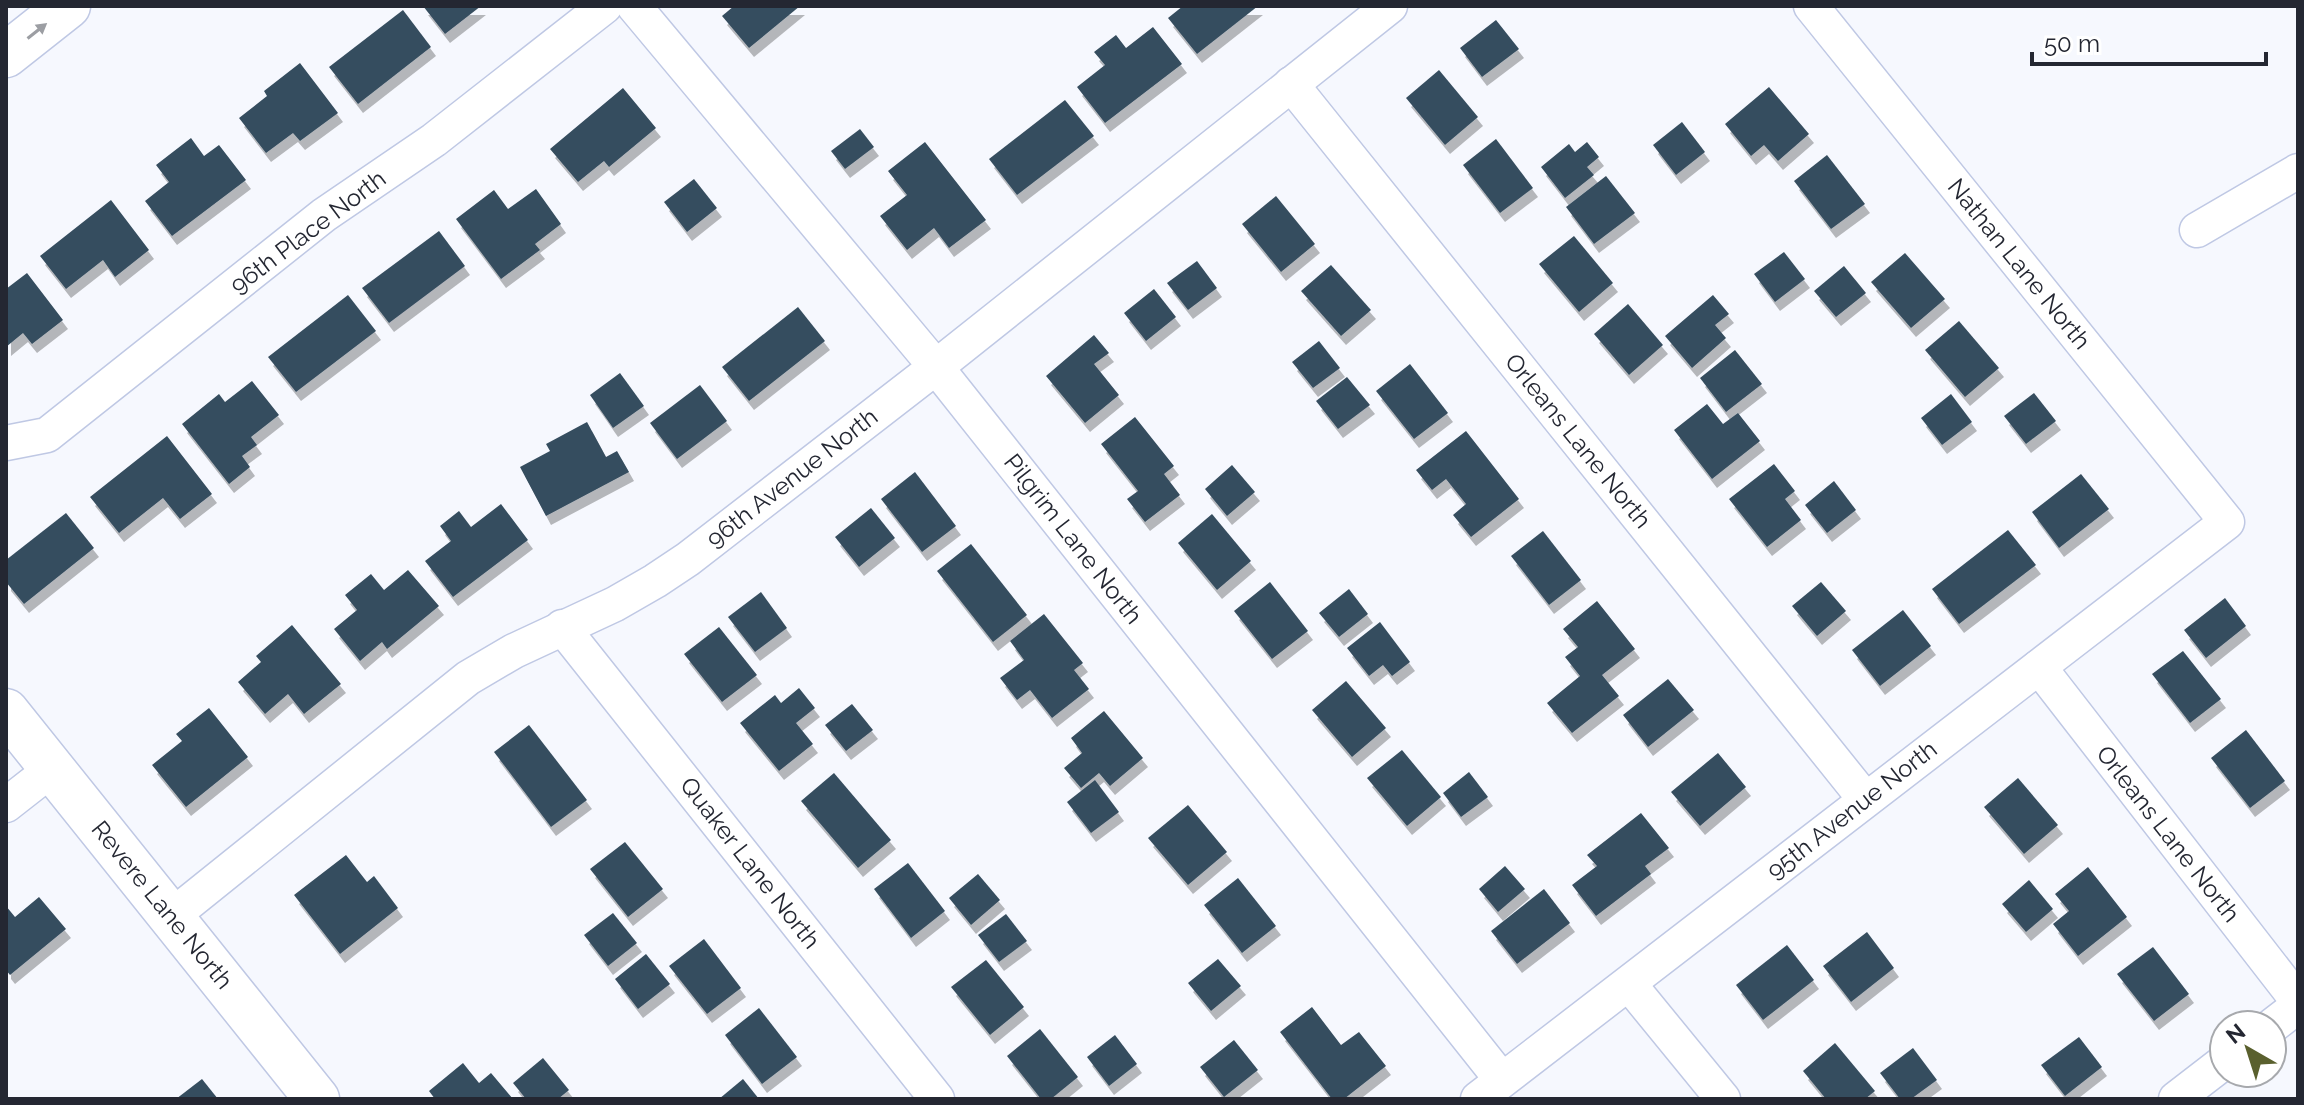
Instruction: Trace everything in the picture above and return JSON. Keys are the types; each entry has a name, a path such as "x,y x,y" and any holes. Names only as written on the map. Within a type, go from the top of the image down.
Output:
{"main road":[{"path":"6,55 68,6"},
{"name":"Revere Lane North","path":"6,711 317,1099"}],"street":[{"name":"96th Place North","path":"6,443 47,435 324,215 434,140 605,6"},
{"name":"Pilgrim Lane North","path":"634,6 936,367 1490,1089"},
{"name":"96th Avenue North","path":"172,916 468,678 514,651 615,604 688,559 936,367 1390,6"},
{"name":"Nathan Lane North","path":"1811,6 2227,522"},
{"name":"Orleans Lane North","path":"1291,84 1865,799"},
{"path":"2197,230 2298,171"},
{"name":"95th Avenue North","path":"1490,1089 2227,522"},
{"name":"Quaker Lane North","path":"562,627 937,1099"},
{"name":"Orleans Lane North","path":"2039,667 2298,1003"},
{"path":"6,805 52,769"},
{"path":"1629,984 1723,1099"},
{"path":"2176,1099 2208,1074"}],"building":[{"path":"423,6 481,6 445,34"},
{"path":"734,6 800,6 749,48 722,16"},
{"path":"1183,6 1258,6 1197,54 1168,18"},
{"path":"403,10 431,47 358,104 329,67"},
{"path":"1496,20 1519,49 1482,77 1460,48"},
{"path":"1153,27 1182,64 1105,123 1077,87 1105,65 1094,52 1116,35 1126,48"},
{"path":"300,63 338,113 300,141 293,133 266,153 239,118 267,96 264,91"},
{"path":"1439,70 1478,117 1445,145 1406,98"},
{"path":"1769,87 1809,134 1778,161 1764,145 1751,156 1725,124"},
{"path":"623,88 656,128 609,167 604,161 578,182 550,149"},
{"path":"1065,100 1094,136 1017,195 989,159"},
{"path":"1682,122 1705,152 1676,175 1653,145"},
{"path":"860,129 874,147 845,169 831,151"},
{"path":"191,138 204,156 219,145 246,180 172,236 145,201 169,182 156,165"},
{"path":"1496,139 1533,188 1500,213 1463,165"},
{"path":"925,142 986,220 949,248 934,228 907,250 880,216 907,195 888,171"},
{"path":"1587,142 1599,157 1587,167 1594,175 1565,198 1541,167 1569,144 1575,152"},
{"path":"1827,155 1865,204 1831,229 1794,181"},
{"path":"1606,176 1635,213 1594,244 1566,207"},
{"path":"694,179 717,208 687,232 664,202"},
{"path":"536,189 561,224 535,244 540,250 501,279 456,219 494,190 508,209"},
{"path":"1276,196 1315,244 1281,272 1242,224"},
{"path":"111,200 149,250 115,277 103,260 66,289 40,256"},
{"path":"439,231 465,266 389,323 362,288"},
{"path":"1574,236 1613,283 1579,312 1539,264"},
{"path":"1784,252 1805,279 1775,302 1754,274"},
{"path":"1905,253 1945,299 1911,328 1871,282"},
{"path":"1197,261 1217,288 1188,310 1167,283"},
{"path":"1331,265 1371,310 1341,336 1301,291"},
{"path":"1844,266 1866,293 1836,317 1814,291"},
{"path":"27,273 63,320 32,344 23,333 6,347 6,289"},
{"path":"1154,289 1176,317 1146,341 1124,313"},
{"path":"348,295 376,331 296,392 268,357"},
{"path":"1713,295 1729,314 1715,325 1726,338 1692,368 1665,336"},
{"path":"1628,304 1663,345 1629,375 1594,334"},
{"path":"798,307 825,341 749,401 722,367"},
{"path":"1959,321 1999,368 1965,397 1925,350"},
{"path":"1094,335 1109,353 1094,364 1119,395 1085,423 1046,376"},
{"path":"1319,341 1340,368 1313,388 1292,362"},
{"path":"1735,350 1762,384 1726,412 1700,378"},
{"path":"1410,364 1448,413 1414,439 1376,391"},
{"path":"620,373 644,406 613,428 590,395"},
{"path":"1347,377 1370,405 1338,429 1316,401"},
{"path":"252,381 279,415 251,437 257,445 242,456 250,467 229,484 182,424 219,394 225,402"},
{"path":"700,385 727,421 677,459 650,423"},
{"path":"2034,393 2056,421 2026,444 2004,416"},
{"path":"1951,394 1972,422 1942,445 1921,418"},
{"path":"1707,404 1723,424 1738,413 1760,441 1712,479 1674,430"},
{"path":"1135,417 1174,466 1164,474 1180,495 1145,522 1127,499 1138,491 1101,444"},
{"path":"587,422 606,457 617,451 629,472 546,516 520,467 550,451 546,444"},
{"path":"1466,431 1519,499 1471,537 1453,515 1466,504 1446,479 1432,490 1416,470"},
{"path":"167,436 212,494 180,519 163,498 119,533 90,497"},
{"path":"1774,464 1795,491 1785,499 1801,520 1767,547 1729,499"},
{"path":"1232,465 1255,492 1227,516 1205,489"},
{"path":"915,472 956,526 922,552 881,499"},
{"path":"2081,474 2109,509 2059,548 2032,512"},
{"path":"1834,481 1856,510 1827,533 1805,505"},
{"path":"501,504 528,540 453,597 425,561 451,541 440,526 459,511 471,527"},
{"path":"871,508 895,538 859,567 835,537"},
{"path":"66,513 94,548 24,604 6,582 6,560"},
{"path":"1212,514 1251,561 1217,590 1178,543"},
{"path":"2008,530 2036,565 1959,624 1932,589"},
{"path":"1543,531 1581,580 1549,605 1511,556"},
{"path":"971,544 1027,615 993,642 937,571"},
{"path":"408,570 439,606 387,649 382,642 360,661 334,629 357,610 345,595 371,574 384,590"},
{"path":"1270,582 1308,631 1272,659 1234,611"},
{"path":"1821,582 1846,611 1817,636 1792,606"},
{"path":"1349,589 1368,614 1339,637 1319,613"},
{"path":"761,592 787,628 755,652 728,617"},
{"path":"2225,598 2246,626 2206,658 2184,630"},
{"path":"1597,601 1635,649 1602,675 1619,696 1572,733 1547,703 1580,676 1565,657 1578,647 1563,629"},
{"path":"1903,610 1931,646 1880,686 1852,650"},
{"path":"1044,614 1083,663 1074,670 1089,689 1052,718 1030,690 1017,700 1000,678 1024,660 1010,641"},
{"path":"1380,622 1410,662 1392,676 1383,665 1369,676 1347,648"},
{"path":"292,625 341,684 304,714 288,694 265,714 238,682 261,662 256,656"},
{"path":"719,627 757,675 722,702 684,654"},
{"path":"2183,651 2221,699 2190,723 2152,674"},
{"path":"1668,679 1694,710 1648,747 1623,715"},
{"path":"1346,681 1386,728 1352,757 1312,710"},
{"path":"799,688 815,708 796,723 813,744 779,771 740,723 775,695 781,703"},
{"path":"852,704 873,730 846,751 825,725"},
{"path":"209,708 248,757 186,807 152,765 182,741 176,734"},
{"path":"1104,711 1143,758 1110,786 1099,773 1081,788 1064,768 1082,753 1071,738"},
{"path":"529,725 587,800 551,827 494,752"},
{"path":"2246,730 2285,781 2250,808 2211,758"},
{"path":"1402,750 1441,797 1407,826 1367,778"},
{"path":"1718,753 1746,787 1700,826 1671,792"},
{"path":"1469,772 1488,797 1461,817 1443,793"},
{"path":"834,773 891,840 858,868 801,801"},
{"path":"2018,778 2058,825 2024,854 1984,807"},
{"path":"1095,780 1119,812 1091,833 1067,802"},
{"path":"1188,805 1227,852 1188,885 1148,838"},
{"path":"1641,813 1669,848 1645,866 1651,874 1596,916 1572,885 1597,866 1587,855"},
{"path":"625,842 663,889 628,917 590,869"},
{"path":"346,855 367,882 374,876 398,908 340,954 294,895"},
{"path":"908,863 945,911 911,938 874,889"},
{"path":"1505,866 1525,889 1498,912 1479,889"},
{"path":"2088,867 2127,917 2078,956 2053,924 2069,911 2055,894"},
{"path":"978,874 1000,900 971,925 949,898"},
{"path":"1238,878 1276,926 1242,953 1204,905"},
{"path":"2029,880 2053,909 2026,932 2002,904"},
{"path":"1544,889 1570,923 1517,964 1491,931"},
{"path":"39,897 66,929 10,975 6,970 6,906 15,917"},
{"path":"613,913 637,943 608,966 584,935"},
{"path":"1006,914 1027,941 999,962 978,935"},
{"path":"1867,932 1894,968 1851,1002 1823,966"},
{"path":"704,939 741,988 707,1014 669,966"},
{"path":"1787,945 1814,980 1763,1020 1736,985"},
{"path":"2153,947 2189,994 2154,1021 2117,974"},
{"path":"646,954 670,984 638,1009 615,979"},
{"path":"1218,959 1241,986 1211,1011 1188,983"},
{"path":"986,960 1024,1007 990,1035 951,987"},
{"path":"1312,1007 1341,1045 1359,1032 1386,1066 1344,1099 1332,1099 1280,1032"},
{"path":"759,1008 797,1057 762,1084 725,1035"},
{"path":"1040,1029 1078,1077 1051,1099 1041,1099 1007,1056"},
{"path":"1115,1035 1137,1064 1109,1086 1087,1057"},
{"path":"2079,1037 2102,1067 2065,1096 2041,1065"},
{"path":"1234,1040 1258,1070 1224,1097 1200,1067"},
{"path":"1835,1043 1875,1091 1865,1099 1826,1099 1803,1071"},
{"path":"1913,1048 1937,1080 1911,1099 1900,1099 1880,1073"},
{"path":"543,1058 569,1090 558,1099 526,1099 513,1083"},
{"path":"463,1063 479,1083 491,1073 513,1099 435,1099 429,1091"},
{"path":"202,1079 218,1099 176,1099"},
{"path":"743,1079 759,1099 719,1099"}]}
